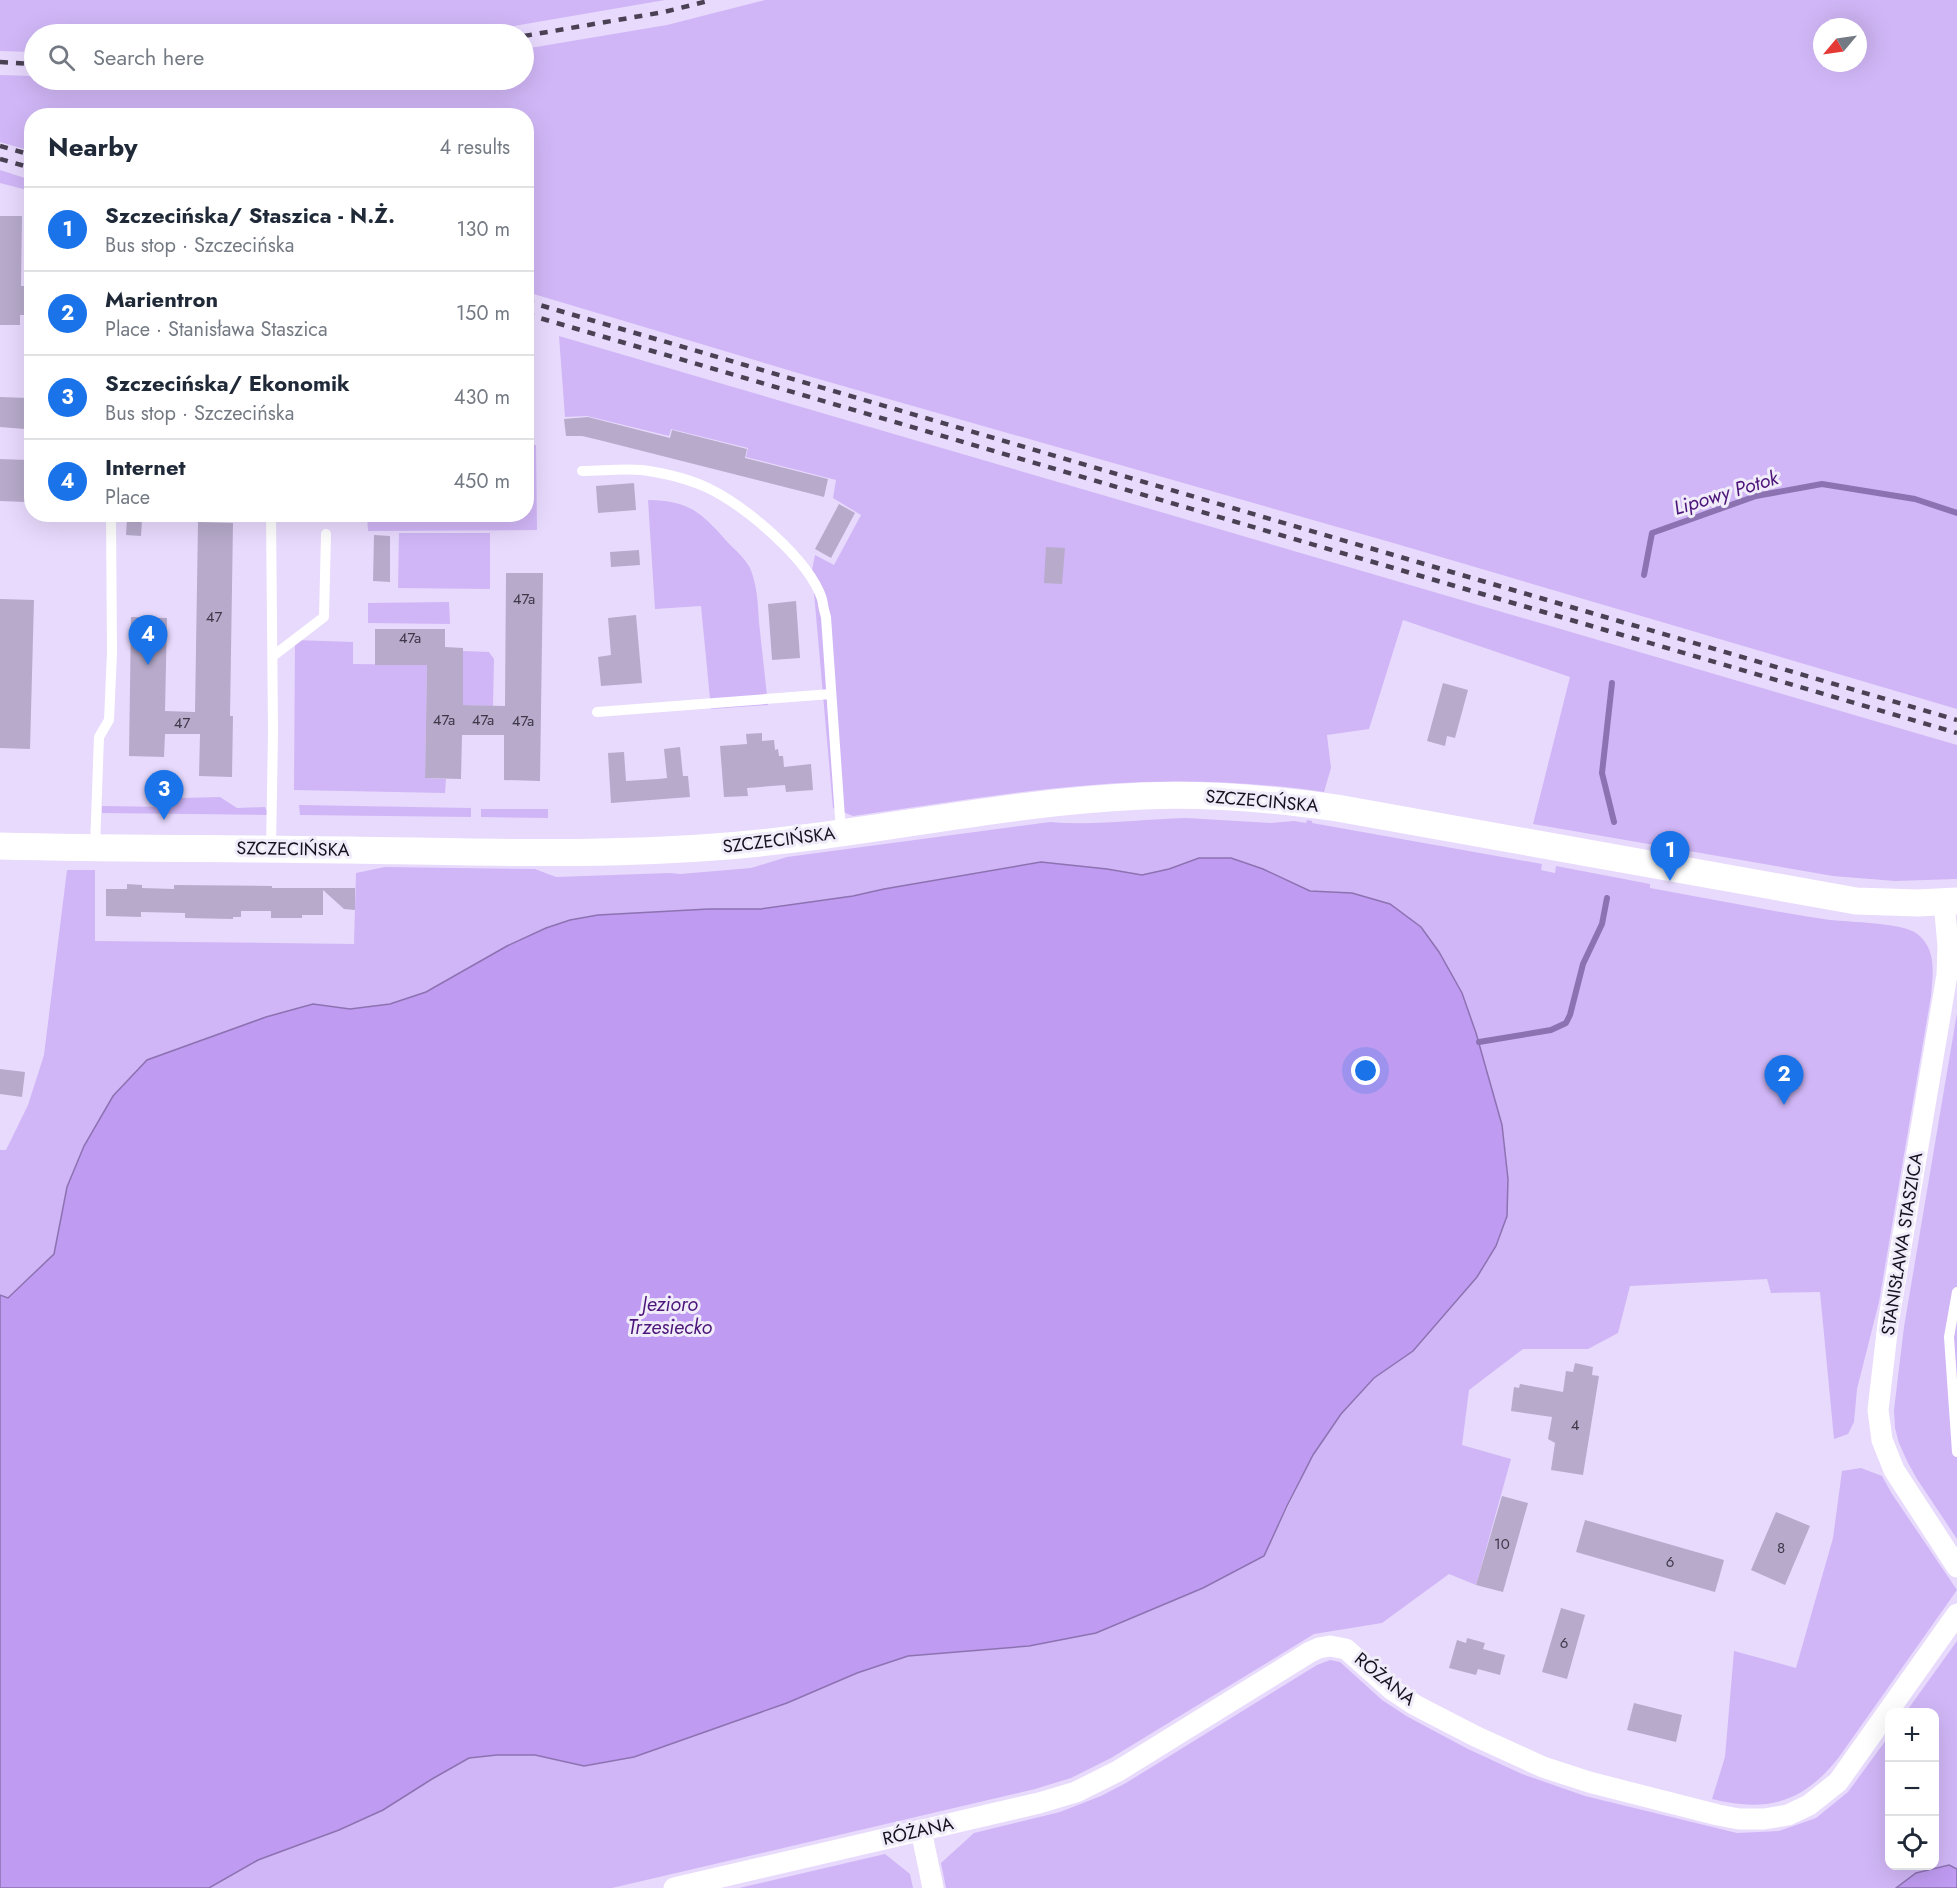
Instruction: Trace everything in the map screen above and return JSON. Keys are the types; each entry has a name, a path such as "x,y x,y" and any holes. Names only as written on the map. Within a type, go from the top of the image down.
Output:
{"street":[{"name":"SZCZECIŃSKA","path":"0,846 626,852 718,847 1041,805 1140,796 1218,796 1289,801 1337,808 1856,901 1951,901"},
{"name":"STANISŁAWA STASZICA","path":"1951,901 1947,975 1888,1324 1879,1421 1885,1448 1903,1488 1957,1567"},
{"name":"RÓŻANA","path":"674,1888 1055,1798 1095,1783 1310,1652 1319,1647 1330,1646 1351,1652 1391,1689 1430,1713 1543,1767 1589,1782 1718,1815 1752,1820 1777,1817 1809,1805 1838,1782 1957,1614"},
{"path":"921,1830 933,1888"}],"lane":[{"path":"582,471 641,470 707,487 734,502 757,520 779,540 806,572 821,598 826,617 842,832"},
{"path":"95,847 99,737 109,720 112,653 111,522"},
{"path":"271,522 273,656 271,849"},
{"path":"273,656 324,617 326,534"},
{"path":"597,712 831,694"},
{"path":"1957,1292 1949,1337 1957,1452"}],"shaded area":[{"path":"0,0 665,0 526,24 24,24 24,52 0,51"},
{"path":"765,0 1957,0 1957,709 1390,542 808,376 534,294 534,108 24,108 24,149 0,142 0,75 24,76 24,90 534,90 534,47 667,25"},
{"path":"0,170 24,178 24,189 0,183"},
{"path":"559,336 1957,745 1957,879 1895,881 1833,876 1533,824 1570,677 1403,620 1369,729 1327,735 1331,768 1324,792 1279,786 1211,782 1166,781 1107,784 998,795 853,816 833,808 812,570 815,555 834,565 861,515 833,498 836,480 746,457 748,448 671,429 669,436 587,416 565,417"},
{"path":"534,445 536,445 537,530 368,531 367,522 534,522"},
{"path":"648,500 672,502 698,513 741,555 750,568 757,594 768,705 711,709 701,606 655,609"},
{"path":"399,533 490,533 490,589 398,588"},
{"path":"449,602 450,624 368,623 368,603"},
{"path":"295,640 353,642 353,664 427,665 425,778 446,779 445,793 294,790"},
{"path":"463,651 489,652 494,659 493,706 463,705"},
{"path":"220,797 237,808 265,807 269,815 102,813 102,806 167,807 180,798"},
{"path":"299,805 471,808 471,817 300,815"},
{"path":"481,809 548,809 548,818 481,817"},
{"path":"1186,818 1271,823 1294,821 1306,823 1307,820 1312,823 1542,864 1541,870 1555,873 1556,866 1650,884 1650,888 1762,909 1830,920 1899,927 1916,933 1923,939 1931,953 1931,996 1879,1302 1857,1389 1854,1422 1848,1434 1834,1439 1820,1292 1771,1293 1767,1279 1630,1286 1618,1333 1588,1349 1523,1349 1469,1390 1462,1445 1511,1459 1476,1585 1449,1574 1382,1623 1314,1634 1111,1758 1071,1778 1035,1789 612,1888 209,1888 258,1860 339,1830 383,1810 469,1758 535,1755 584,1766 733,1723 857,1673 908,1656 1029,1646 1096,1633 1264,1556 1313,1455 1341,1414 1374,1378 1413,1351 1477,1277 1496,1246 1507,1216 1488,1073 1462,993 1421,927 1352,893 1310,891 1263,869 1231,858 1142,875 1041,862 853,896 761,909 709,909 598,915 570,920 507,946 426,992 390,1004 350,1009 313,1004 147,1060 113,1096 84,1146 67,1187 70,1257 0,1349 0,1150 6,1150 28,1105 44,1055 67,870 95,870 95,941 354,944 356,873 385,867 535,869 556,877 680,874 751,868 787,857 1050,822 1101,823"},
{"path":"1957,1013 1957,1539 1908,1463 1895,1428 1894,1410 1904,1327"},
{"path":"1861,1468 1882,1476 1957,1590 1839,1757 1812,1785 1798,1794 1768,1804 1751,1805 1712,1799 1725,1757 1734,1651 1796,1668 1833,1538 1842,1471"},
{"path":"1957,1641 1957,1869 1948,1865 1939,1867 1939,1708 1909,1708"},
{"path":"1330,1660 1340,1662 1382,1700 1408,1717 1468,1749 1522,1774 1585,1796 1737,1833 1779,1831 1816,1818 1848,1792 1885,1741 1885,1870 1928,1870 1916,1873 1896,1888 946,1888 941,1863 974,1833 1060,1812 1101,1796 1126,1783 1317,1665"},
{"path":"885,1854 910,1874 913,1888 739,1888"}],"water":[{"name":"Jezioro Trzesiecko","path":"1199,858 1231,858 1263,869 1310,891 1352,893 1390,904 1421,927 1439,952 1462,993 1476,1033 1502,1125 1508,1179 1507,1216 1496,1246 1477,1277 1413,1351 1374,1378 1341,1414 1313,1455 1264,1556 1203,1588 1096,1633 1029,1646 908,1656 857,1673 787,1703 634,1757 584,1766 535,1755 469,1758 383,1810 339,1830 258,1860 209,1888 0,1888 0,1295 8,1298 54,1254 67,1187 84,1146 113,1096 147,1060 266,1017 313,1004 350,1009 390,1004 426,992 507,946 570,920 598,915 709,909 761,909 853,896 1041,862 1142,875 1169,869"},
{"path":"1949,1865 1957,1869 1957,1888 1896,1888 1916,1873 1939,1870 1939,1867"}],"building":[{"path":"0,216 22,216 21,286 24,286 24,315 20,315 20,325 0,325"},
{"path":"0,397 24,398 24,429 0,427"},
{"path":"588,417 670,438 672,430 747,449 745,458 828,479 824,497 599,440 582,436 566,436 564,419"},
{"path":"0,459 24,460 24,502 0,501"},
{"path":"634,483 636,510 598,513 596,486"},
{"path":"839,504 855,513 831,558 815,549"},
{"path":"127,522 142,522 141,536 126,535"},
{"path":"198,522 233,523 230,716 233,716 232,777 199,776 200,734 165,734 164,757 129,756 131,617 167,618 165,711 195,712"},
{"path":"374,535 390,536 390,582 373,581"},
{"path":"1046,547 1065,548 1062,584 1044,583"},
{"path":"639,550 640,565 611,567 610,552"},
{"path":"506,573 543,573 540,781 504,780 504,735 462,735 461,779 425,778 427,665 375,665 375,629 445,629 445,647 463,648 463,705 505,706"},
{"path":"0,599 34,600 30,749 0,748"},
{"path":"796,601 800,658 772,660 768,604"},
{"path":"636,615 642,683 601,686 598,657 611,655 608,618"},
{"path":"1443,683 1468,690 1455,738 1447,736 1445,746 1427,741"},
{"path":"762,733 762,741 774,740 775,750 778,749 779,756 783,756 784,767 811,764 813,790 786,792 785,785 747,788 748,796 724,797 720,746 747,744 746,734"},
{"path":"680,747 683,776 688,776 690,797 611,803 608,753 624,752 626,781 658,779 667,778 664,749"},
{"path":"127,884 142,885 142,888 174,889 174,885 355,888 355,910 344,909 323,890 323,915 302,915 302,918 271,918 271,911 241,911 241,917 233,917 233,919 185,918 185,913 141,912 141,917 106,916 106,889 127,889"},
{"path":"0,1069 25,1072 22,1097 0,1094"},
{"path":"1575,1363 1593,1367 1592,1375 1599,1376 1583,1475 1551,1470 1555,1443 1548,1439 1552,1417 1511,1411 1514,1387 1519,1388 1520,1384 1563,1392 1566,1371 1573,1372"},
{"path":"1502,1496 1528,1503 1503,1592 1476,1585"},
{"path":"1776,1512 1810,1526 1785,1585 1751,1570"},
{"path":"1585,1520 1724,1560 1715,1592 1576,1552"},
{"path":"1561,1608 1585,1615 1567,1679 1542,1672"},
{"path":"1467,1638 1485,1643 1483,1649 1505,1655 1500,1675 1478,1669 1476,1675 1449,1668 1457,1640 1466,1643"},
{"path":"1634,1703 1682,1715 1676,1742 1627,1730"}],"waterway":[{"name":"Lipowy Potok","path":"1644,575 1652,533 1756,496 1822,484 1915,499 1957,513"},
{"name":"Lipowy Potok","path":"1612,683 1602,773 1614,822"},
{"name":"Lipowy Potok","path":"1479,1042 1551,1030 1566,1023 1583,964 1602,924 1607,898"}],"railway":[{"path":"534,34 664,12 712,0"},
{"path":"0,62 24,63"},
{"path":"0,146 24,153"},
{"path":"0,159 24,166"},
{"path":"534,303 1957,720"},
{"path":"534,316 1957,733"}],"place":[{"name":"Internet","path":"148,665"},
{"name":"Szczecińska/ Ekonomik","path":"164,820"},
{"name":"Szczecińska/ Staszica - N.Ż.","path":"1670,881"},
{"name":"Marientron","path":"1784,1105"}]}
